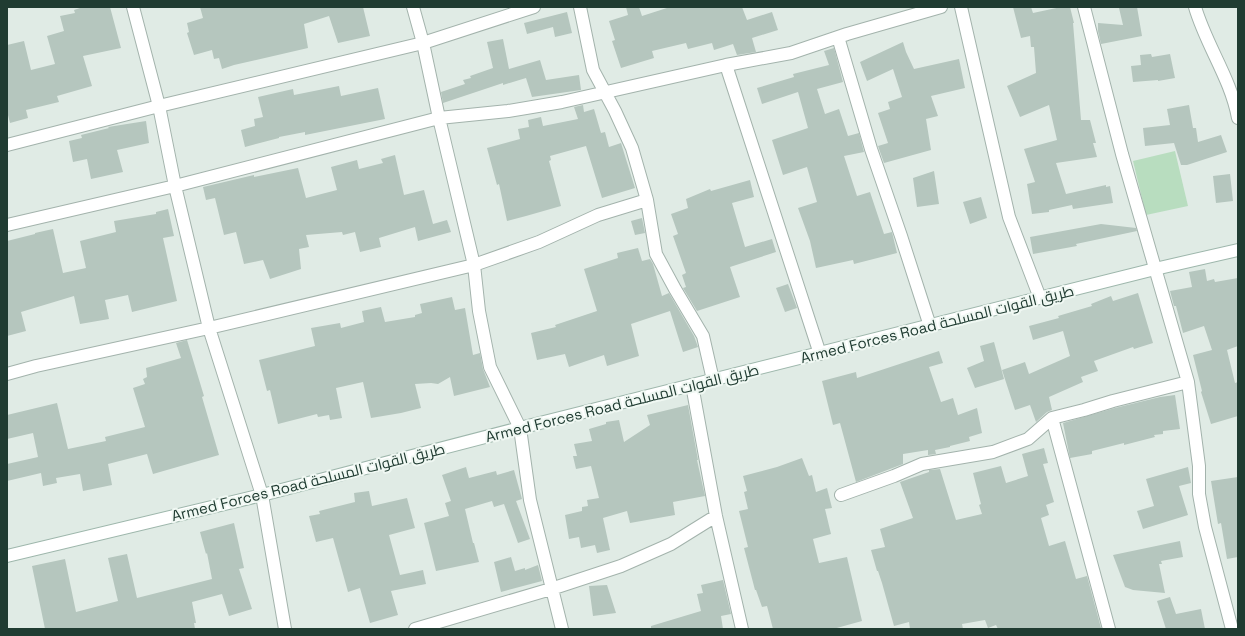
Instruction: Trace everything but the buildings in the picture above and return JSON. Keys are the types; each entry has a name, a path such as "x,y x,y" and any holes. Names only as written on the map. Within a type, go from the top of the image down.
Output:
{"street":[{"path":"133,7 158,106 175,186 209,328 262,495 285,629"},
{"path":"413,7 423,43 474,265 479,311 490,367 520,428 530,500 562,629"},
{"path":"7,146 158,106 423,43 534,7"},
{"path":"580,7 593,70 632,148 647,200 656,254 703,336 713,380"},
{"path":"7,225 175,186 439,118 508,111 562,102 791,52 941,7"},
{"path":"961,7 1009,217 1040,298"},
{"path":"1084,7 1122,154 1154,269 1188,382 1199,466 1199,494 1204,520 1232,629"},
{"path":"1195,7 1200,24 1235,101 1238,118"},
{"path":"838,37 871,149 930,326"},
{"path":"726,65 820,354"},
{"path":"7,374 474,265 539,242 594,216 647,200"},
{"name":"Armed Forces Road طريق القوات المسلحة","path":"7,556 262,495 520,428 1154,269 1238,250"},
{"path":"841,495 922,464 993,452 1028,440 1052,418 1188,382"},
{"path":"692,385 716,516 742,629"},
{"path":"1052,418 1109,629"},
{"path":"415,629 551,589 621,566 671,544 716,516"}],"green space":[{"path":"1175,151 1188,206 1146,215 1133,161"}]}
